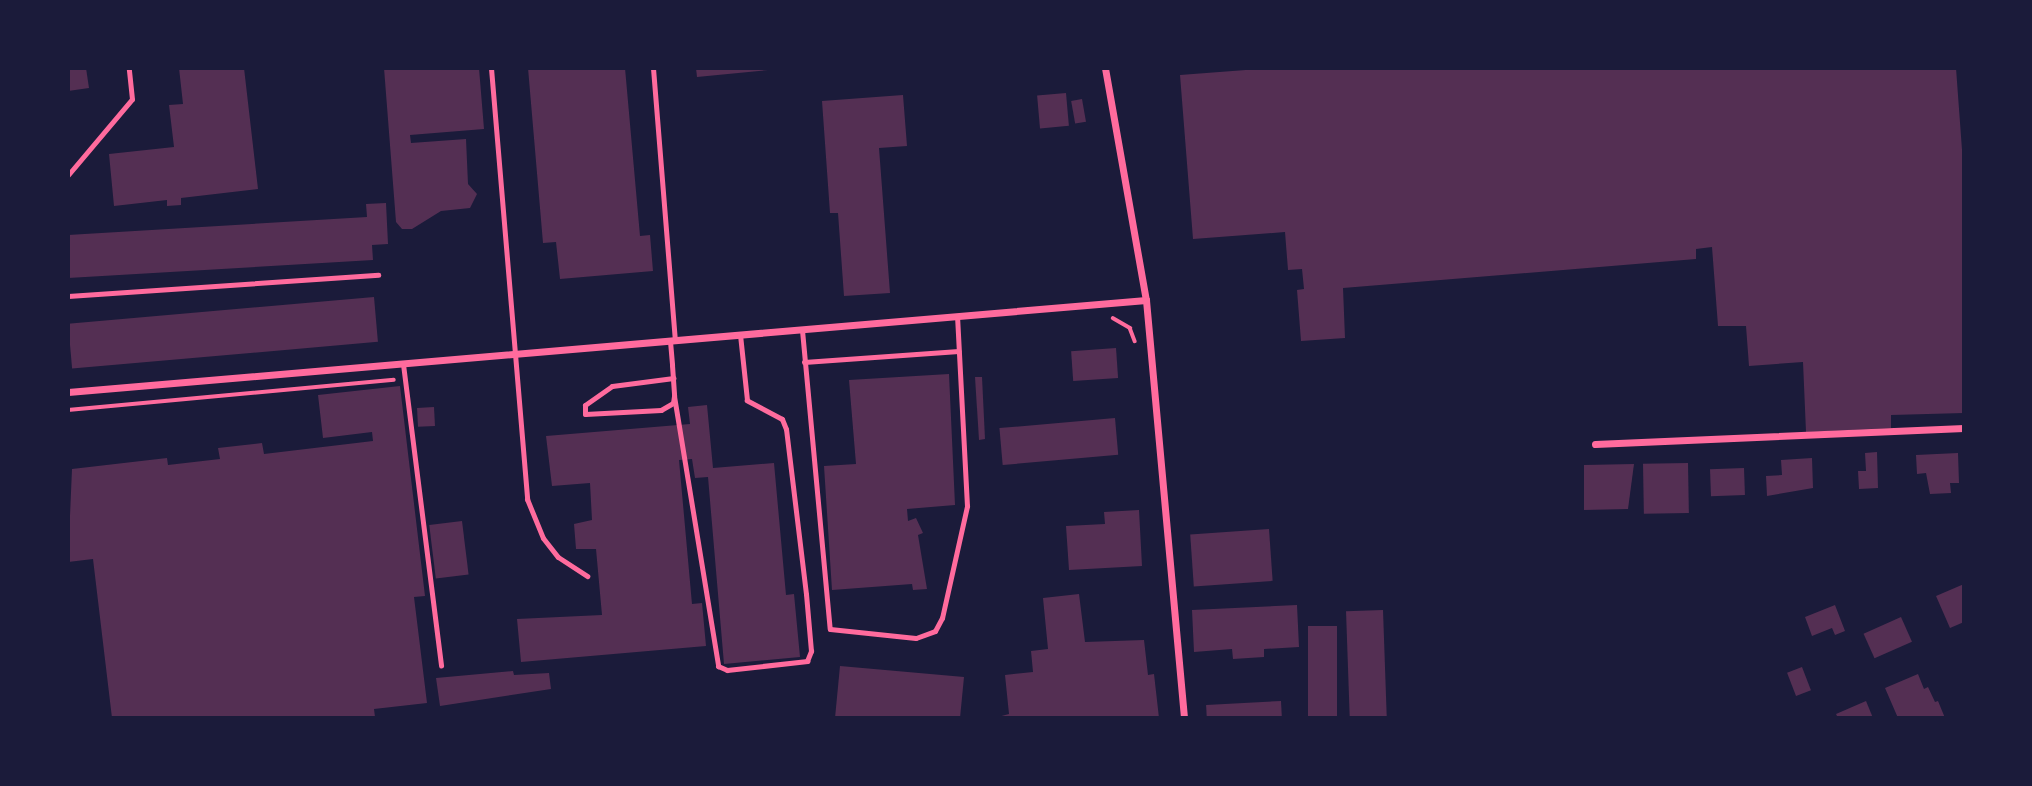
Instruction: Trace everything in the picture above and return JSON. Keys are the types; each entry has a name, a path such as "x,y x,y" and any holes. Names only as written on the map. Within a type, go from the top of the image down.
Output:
{"street":[{"path":"1105,68 1146,300 1184,718"},
{"path":"68,393 1146,300"},
{"path":"1595,444 1964,428"}],"lane":[{"path":"68,175 132,99 129,68"},
{"path":"491,68 513,355 532,519 558,557 587,576"},
{"path":"653,68 674,396 718,666 727,670 807,661 811,651 786,429 782,419 747,400 740,335"},
{"path":"68,296 378,275"},
{"path":"802,330 830,629 916,638 935,631 942,618 967,506 957,316"},
{"path":"804,362 959,351"},
{"path":"403,364 441,666"},
{"path":"673,378 620,383 583,409 588,417 661,410 673,403 674,396"}],"building":[{"path":"68,68 86,68 89,88 68,91"},
{"path":"179,68 244,68 258,189 181,198 181,205 167,206 167,200 114,206 109,154 174,147 169,105 183,104"},
{"path":"384,68 479,68 484,129 410,135 411,143 466,139 468,184 477,194 470,208 441,211 412,229 402,229 396,222"},
{"path":"528,68 625,68 640,236 650,235 653,271 560,279 556,242 543,243"},
{"path":"696,68 768,68 768,70 697,77"},
{"path":"1272,68 1956,68 1964,177 1964,413 1891,415 1891,428 1806,432 1803,362 1749,366 1746,326 1718,326 1712,247 1696,249 1696,259 1343,288 1345,338 1301,341 1297,290 1304,289 1302,269 1288,270 1285,232 1193,239 1180,75"},
{"path":"1066,93 1069,126 1040,128 1037,96"},
{"path":"903,95 907,146 879,148 890,293 844,296 838,213 830,213 822,101"},
{"path":"1082,99 1086,122 1075,124 1071,101"},
{"path":"386,203 388,244 372,245 373,260 68,278 68,235 367,217 366,204"},
{"path":"374,297 378,342 72,369 68,324"},
{"path":"1116,348 1118,378 1073,381 1071,351"},
{"path":"949,374 955,505 907,509 908,521 916,518 923,533 918,535 927,589 913,590 912,584 832,590 824,466 856,464 849,380"},
{"path":"975,377 982,377 985,439 979,440"},
{"path":"400,386 425,596 414,597 427,703 374,709 375,717 368,718 112,718 93,559 68,562 72,469 167,458 168,465 220,459 218,448 262,443 264,454 373,441 372,432 323,438 318,395"},
{"path":"707,405 713,468 774,463 786,595 794,594 800,657 724,664 708,477 695,478 692,459 679,460 692,604 702,603 706,646 521,662 517,619 602,615 596,549 576,549 574,524 592,520 590,483 552,486 546,436 690,424 688,407"},
{"path":"434,407 435,426 418,427 417,408"},
{"path":"1115,418 1118,455 1003,465 999,428"},
{"path":"1877,452 1878,488 1859,489 1858,471 1866,471 1865,453"},
{"path":"1958,453 1959,483 1950,483 1951,493 1930,494 1926,473 1917,474 1916,455"},
{"path":"1812,458 1813,488 1767,496 1766,476 1782,475 1781,460"},
{"path":"1688,463 1689,513 1644,514 1643,464"},
{"path":"1634,464 1628,509 1584,510 1584,465"},
{"path":"1744,468 1745,495 1711,496 1710,469"},
{"path":"1139,510 1142,566 1069,570 1066,526 1105,524 1104,512"},
{"path":"462,521 469,575 436,579 429,525"},
{"path":"1269,529 1273,581 1194,586 1190,535"},
{"path":"1964,584 1964,622 1950,628 1936,596"},
{"path":"1079,594 1085,642 1144,640 1148,675 1154,674 1159,718 994,718 1009,714 1005,675 1033,672 1031,651 1048,649 1043,598"},
{"path":"1297,605 1299,647 1264,649 1264,657 1233,659 1232,649 1194,652 1192,610"},
{"path":"1835,605 1845,631 1835,635 1832,628 1812,636 1805,617"},
{"path":"1383,610 1387,718 1350,718 1346,611"},
{"path":"1901,617 1912,642 1875,658 1864,634"},
{"path":"1308,626 1337,626 1337,718 1308,718"},
{"path":"840,666 964,677 960,718 835,718"},
{"path":"1802,667 1811,690 1796,696 1787,673"},
{"path":"513,671 514,675 549,673 551,689 440,706 436,678"},
{"path":"1918,674 1924,689 1928,687 1935,702 1938,701 1945,718 1898,718 1885,688"},
{"path":"1281,701 1282,718 1207,718 1206,705"},
{"path":"1866,701 1873,718 1838,718 1836,714"}]}
